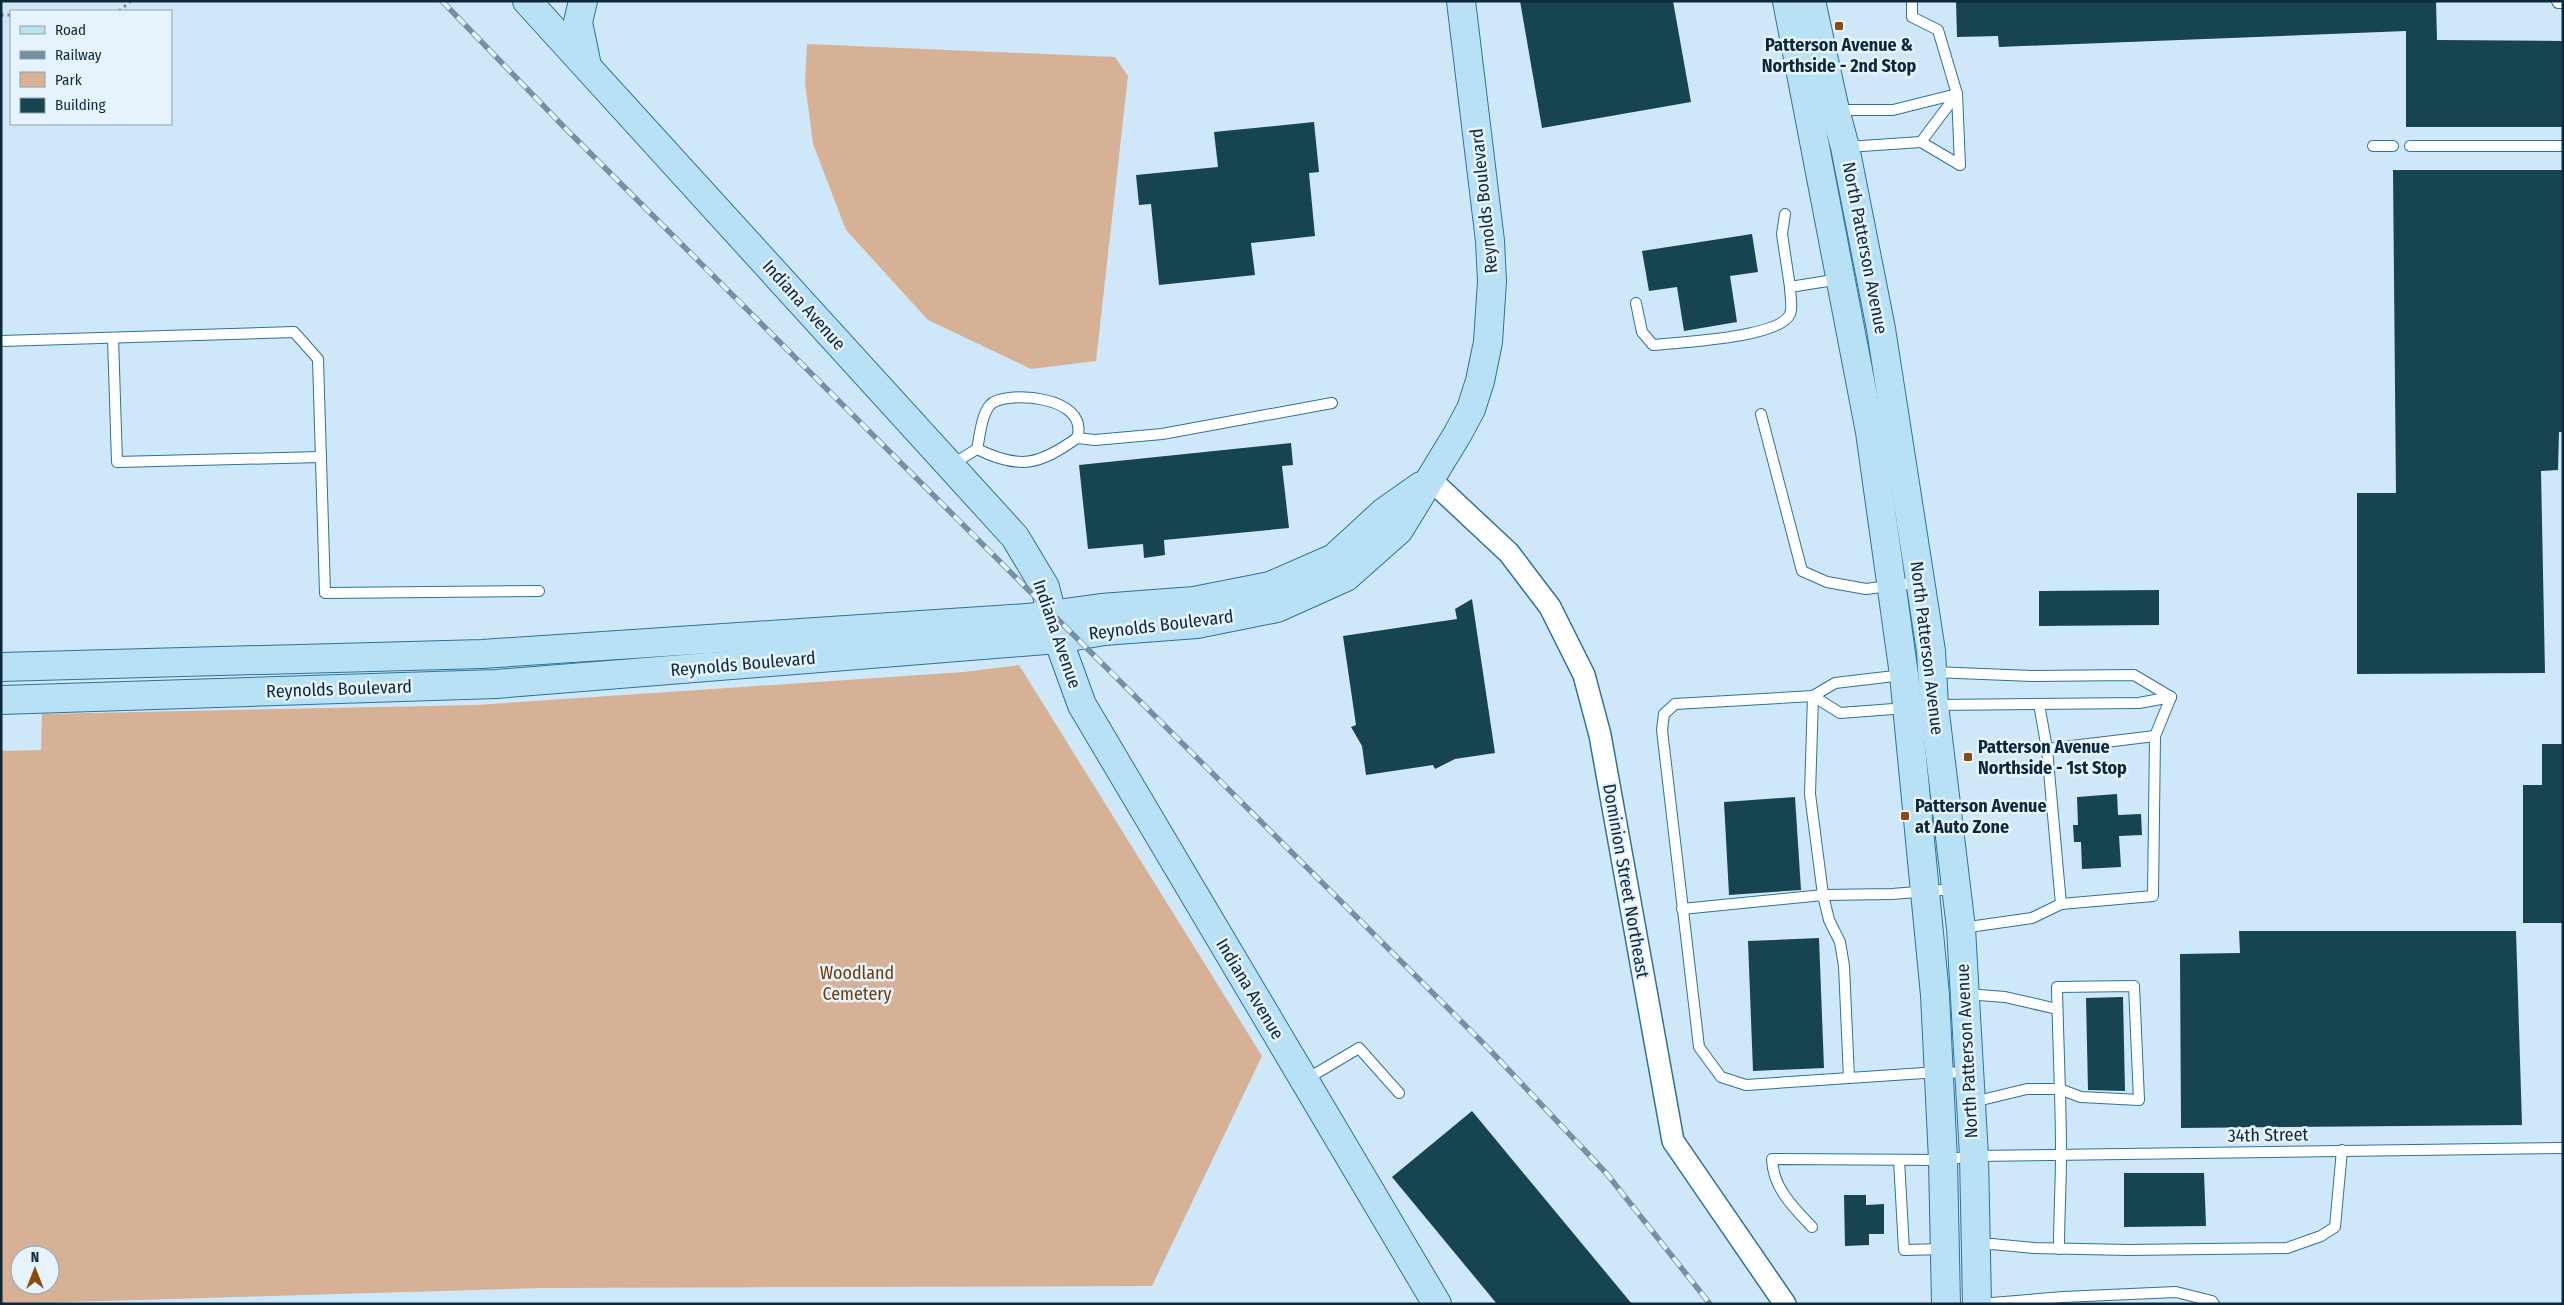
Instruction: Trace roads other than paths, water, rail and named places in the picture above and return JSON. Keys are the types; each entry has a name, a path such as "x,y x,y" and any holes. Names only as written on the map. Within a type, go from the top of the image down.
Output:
{"main road":[{"name":"Indiana Avenue","path":"527,1 1015,537 1045,587 1055,627 1082,705 1437,1304"},
{"path":"582,1 578,22 588,68"},
{"name":"Reynolds Boulevard","path":"1,666 482,654 1055,627 1104,631 1197,624 1277,608 1346,577 1399,530 1431,480 1471,409 1480,381 1489,324 1492,281 1490,242 1461,1"},
{"name":"North Patterson Avenue","path":"1787,1 1823,119 1845,147 1880,329 1920,582 1918,673 1921,707 1927,890 1943,1160 1946,1304"},
{"name":"North Patterson Avenue","path":"1811,1 1841,279 1870,432 1893,586 1918,673"},
{"name":"Reynolds Boulevard","path":"1,700 496,684 1055,627"},
{"name":"North Patterson Avenue","path":"1921,707 1956,889 1961,928 1969,1103 1974,1156 1979,1304"}],"street":[{"name":"Dominion Street Northeast","path":"1431,480 1509,553 1550,607 1584,674 1600,735 1673,1141 1785,1304"}],"lane":[{"path":"1845,147 1921,142 1960,165 1956,94 1938,30 1912,17 1912,1"},
{"path":"2557,1 2558,3 2563,3"},
{"path":"1823,119 1894,110 1956,94"},
{"path":"1921,142 1956,94"},
{"path":"2373,146 2393,146"},
{"path":"2410,146 2563,146"},
{"path":"1636,303 1642,332 1653,345 1763,332 1781,325 1790,314 1790,287 1782,234 1784,214"},
{"path":"1790,287 1841,279"},
{"path":"1,341 294,332 318,359 325,592 539,591"},
{"path":"113,338 117,462 321,458"},
{"path":"978,450 986,411 995,401 1003,398 1034,399 1070,409 1078,420 1079,430 1077,438"},
{"path":"978,450 996,459 1025,463 1055,451 1077,438 1095,440 1162,434 1332,403"},
{"path":"1761,414 1802,572 1827,582 1866,589 1920,582"},
{"path":"950,465 978,450"},
{"path":"1969,1073 1939,1072 1746,1085 1721,1077 1699,1047 1662,730 1664,714 1675,704 1813,696 1835,683 1918,673 2032,676 2134,675 2171,697"},
{"path":"1813,696 1840,713 1921,707 2139,702 2171,697"},
{"path":"1813,696 1810,794 1823,895 1829,920 1840,942 1844,966 1849,1078"},
{"path":"1961,928 2032,918 2061,904 2153,896 2155,736 2171,697"},
{"path":"2039,704 2047,749 2061,904"},
{"path":"2047,749 2155,736"},
{"path":"1682,909 1823,895 1956,889"},
{"path":"1969,1103 2027,1090 2059,1089 2081,1097 2139,1100 2134,986 2057,987 2057,1009 2059,1089 2061,1154 2059,1249"},
{"path":"1963,994 2004,997 2057,1009"},
{"path":"1304,1081 1359,1048 1399,1093"},
{"name":"34th Street","path":"1812,1227 1790,1204 1779,1186 1773,1172 1772,1159 1943,1160 1974,1156 2061,1154 2563,1148"},
{"path":"1976,1246 1992,1244 2059,1249 2235,1250 2287,1248 2321,1236 2335,1227 2342,1150"},
{"path":"1899,1160 1904,1250 1946,1249"},
{"path":"1979,1304 2176,1292 2212,1301 2214,1304"}],"railway":[{"path":"442,1 564,127 1487,1047 1607,1174 1710,1304"}],"place":[{"name":"Patterson Avenue & Northside - 2nd Stop","path":"1839,26"},
{"name":"Patterson Avenue Northside - 1st Stop","path":"1968,757"},
{"name":"Patterson Avenue at Auto Zone","path":"1905,816"}],"park label":[{"name":"Woodland Cemetery","path":"857,983"}]}
